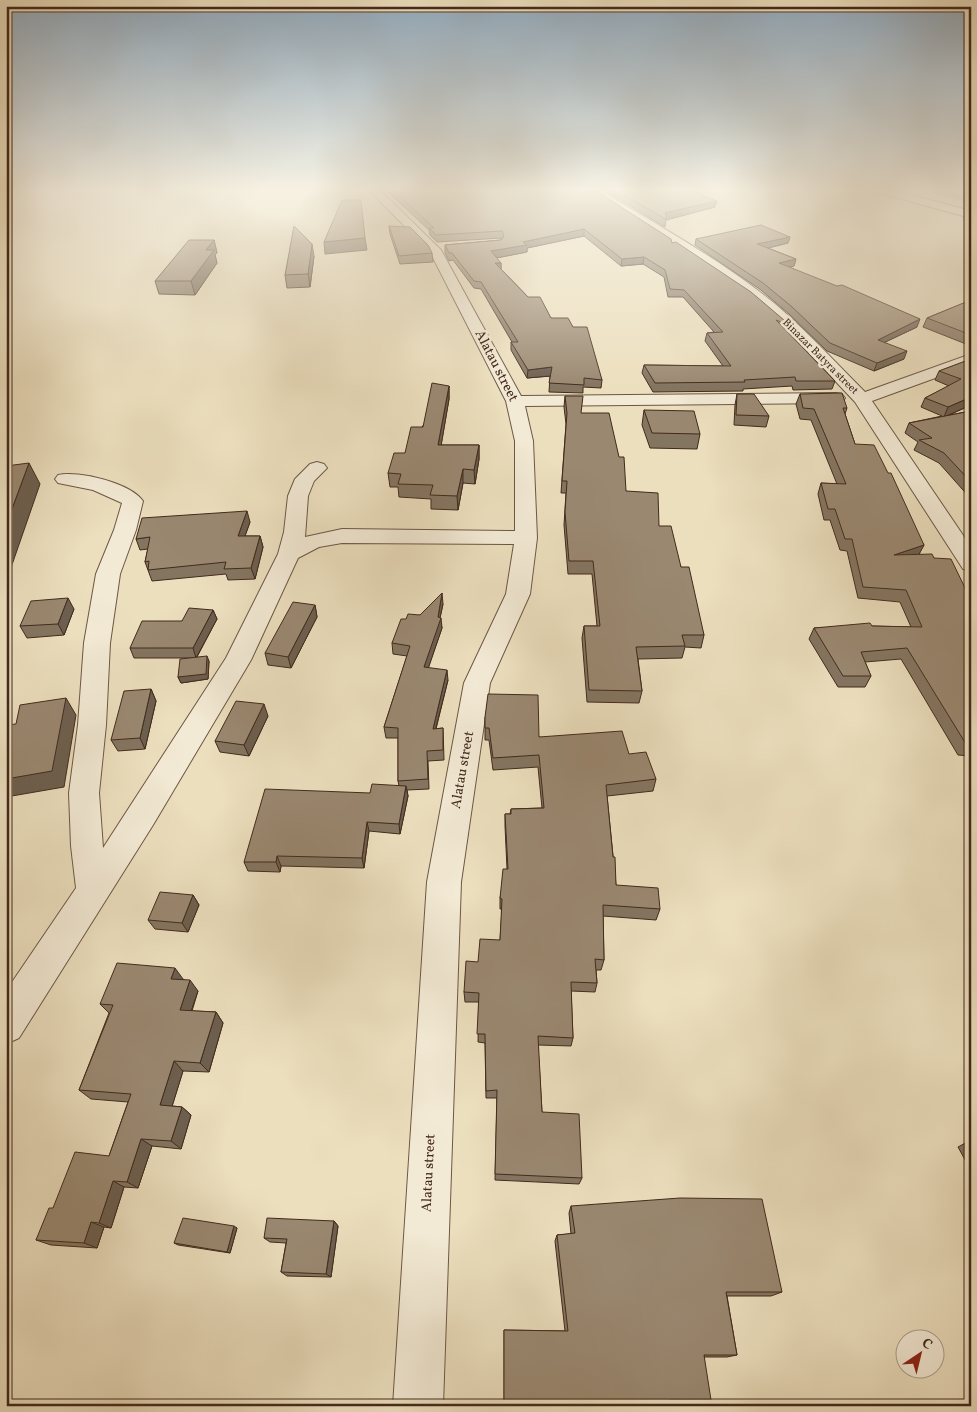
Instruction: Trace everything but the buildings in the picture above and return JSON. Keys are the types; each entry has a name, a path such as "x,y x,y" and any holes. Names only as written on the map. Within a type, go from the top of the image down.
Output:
{"street":[{"name":"Alatau street","path":"418,1406 444,882 477,683 518,594 526,538 524,441 515,400 447,255"},
{"name":"Binazar Batyra street","path":"698,255 755,295 795,330 861,398 971,564"},
{"path":"515,400 861,398 968,362"},
{"path":"6,1025 142,816 238,660 289,554 294,532 298,496 305,479 317,468"},
{"path":"65,479 85,481 118,491 133,501 126,530 108,574 97,644 92,725 84,793 87,846 93,891"},
{"path":"289,554 313,542 342,536 526,538"}]}
